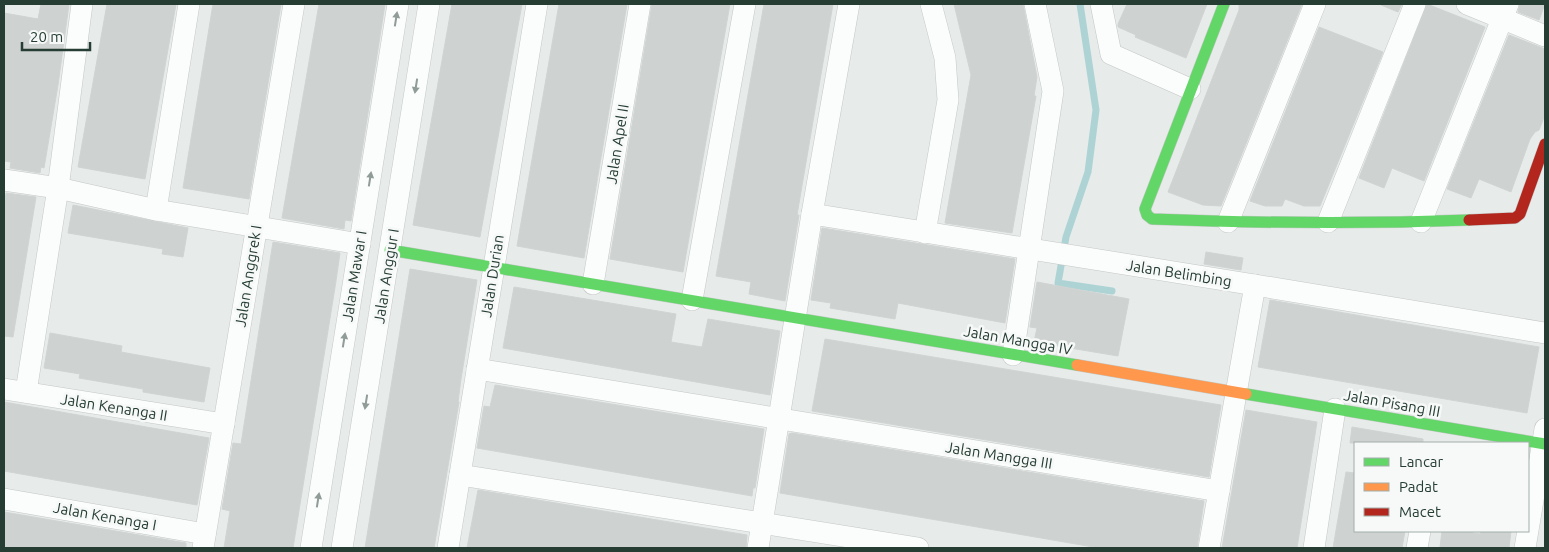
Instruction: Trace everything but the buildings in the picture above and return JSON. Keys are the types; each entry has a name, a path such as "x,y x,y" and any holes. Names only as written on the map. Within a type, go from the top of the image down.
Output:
{"street":[{"path":"26,392 58,188 82,4"},
{"path":"156,210 189,4"},
{"name":"Jalan Anggrek I","path":"204,541 294,4"},
{"name":"Jalan Mawar I","path":"311,548 398,4"},
{"name":"Jalan Anggur I","path":"342,548 429,4"},
{"name":"Jalan Durian","path":"448,548 537,4"},
{"name":"Jalan Apel II","path":"594,284 640,4"},
{"path":"692,300 745,4"},
{"path":"758,548 812,214 849,4"},
{"path":"924,232 948,100 945,58 931,4"},
{"path":"1013,354 1053,91 1035,4"},
{"path":"1101,4 1111,54 1190,90"},
{"path":"1228,222 1315,4"},
{"path":"1328,222 1415,4"},
{"path":"1467,4 1505,11 1545,36"},
{"path":"1219,5 1190,90 1145,209 1149,218 1228,222 1421,222 1515,218 1520,214 1545,144"},
{"path":"1421,222 1505,11"},
{"path":"4,180 58,188 156,210 360,244"},
{"name":"Jalan Belimbing","path":"812,214 1545,333"},
{"name":"Jalan Mangga IV","path":"390,250 1236,392"},
{"path":"1209,548 1255,285"},
{"name":"Jalan Mangga III","path":"477,369 1219,491"},
{"name":"Jalan Kenanga II","path":"4,389 224,424"},
{"name":"Jalan Pisang III","path":"1236,392 1335,409 1436,435 1544,439"},
{"path":"1314,548 1335,409"},
{"path":"1529,525 1544,439"},
{"path":"460,475 918,548"},
{"name":"Jalan Kenanga I","path":"4,499 204,541"},
{"path":"1417,548 1420,532"},
{"path":"1525,548 1528,532"}],"waterway":[{"path":"1080,4 1096,110 1088,172 1066,237 1058,283 1112,291"}],"traffic: fast":[{"path":"1224,4 1145,209 1147,215 1152,219 1270,222 1469,220"},
{"path":"390,250 1077,365"},
{"path":"1246,394 1545,444"}],"traffic: slow":[{"path":"1077,365 1246,394"}],"traffic: jam":[{"path":"1469,220 1515,218 1520,214 1545,144"}]}
